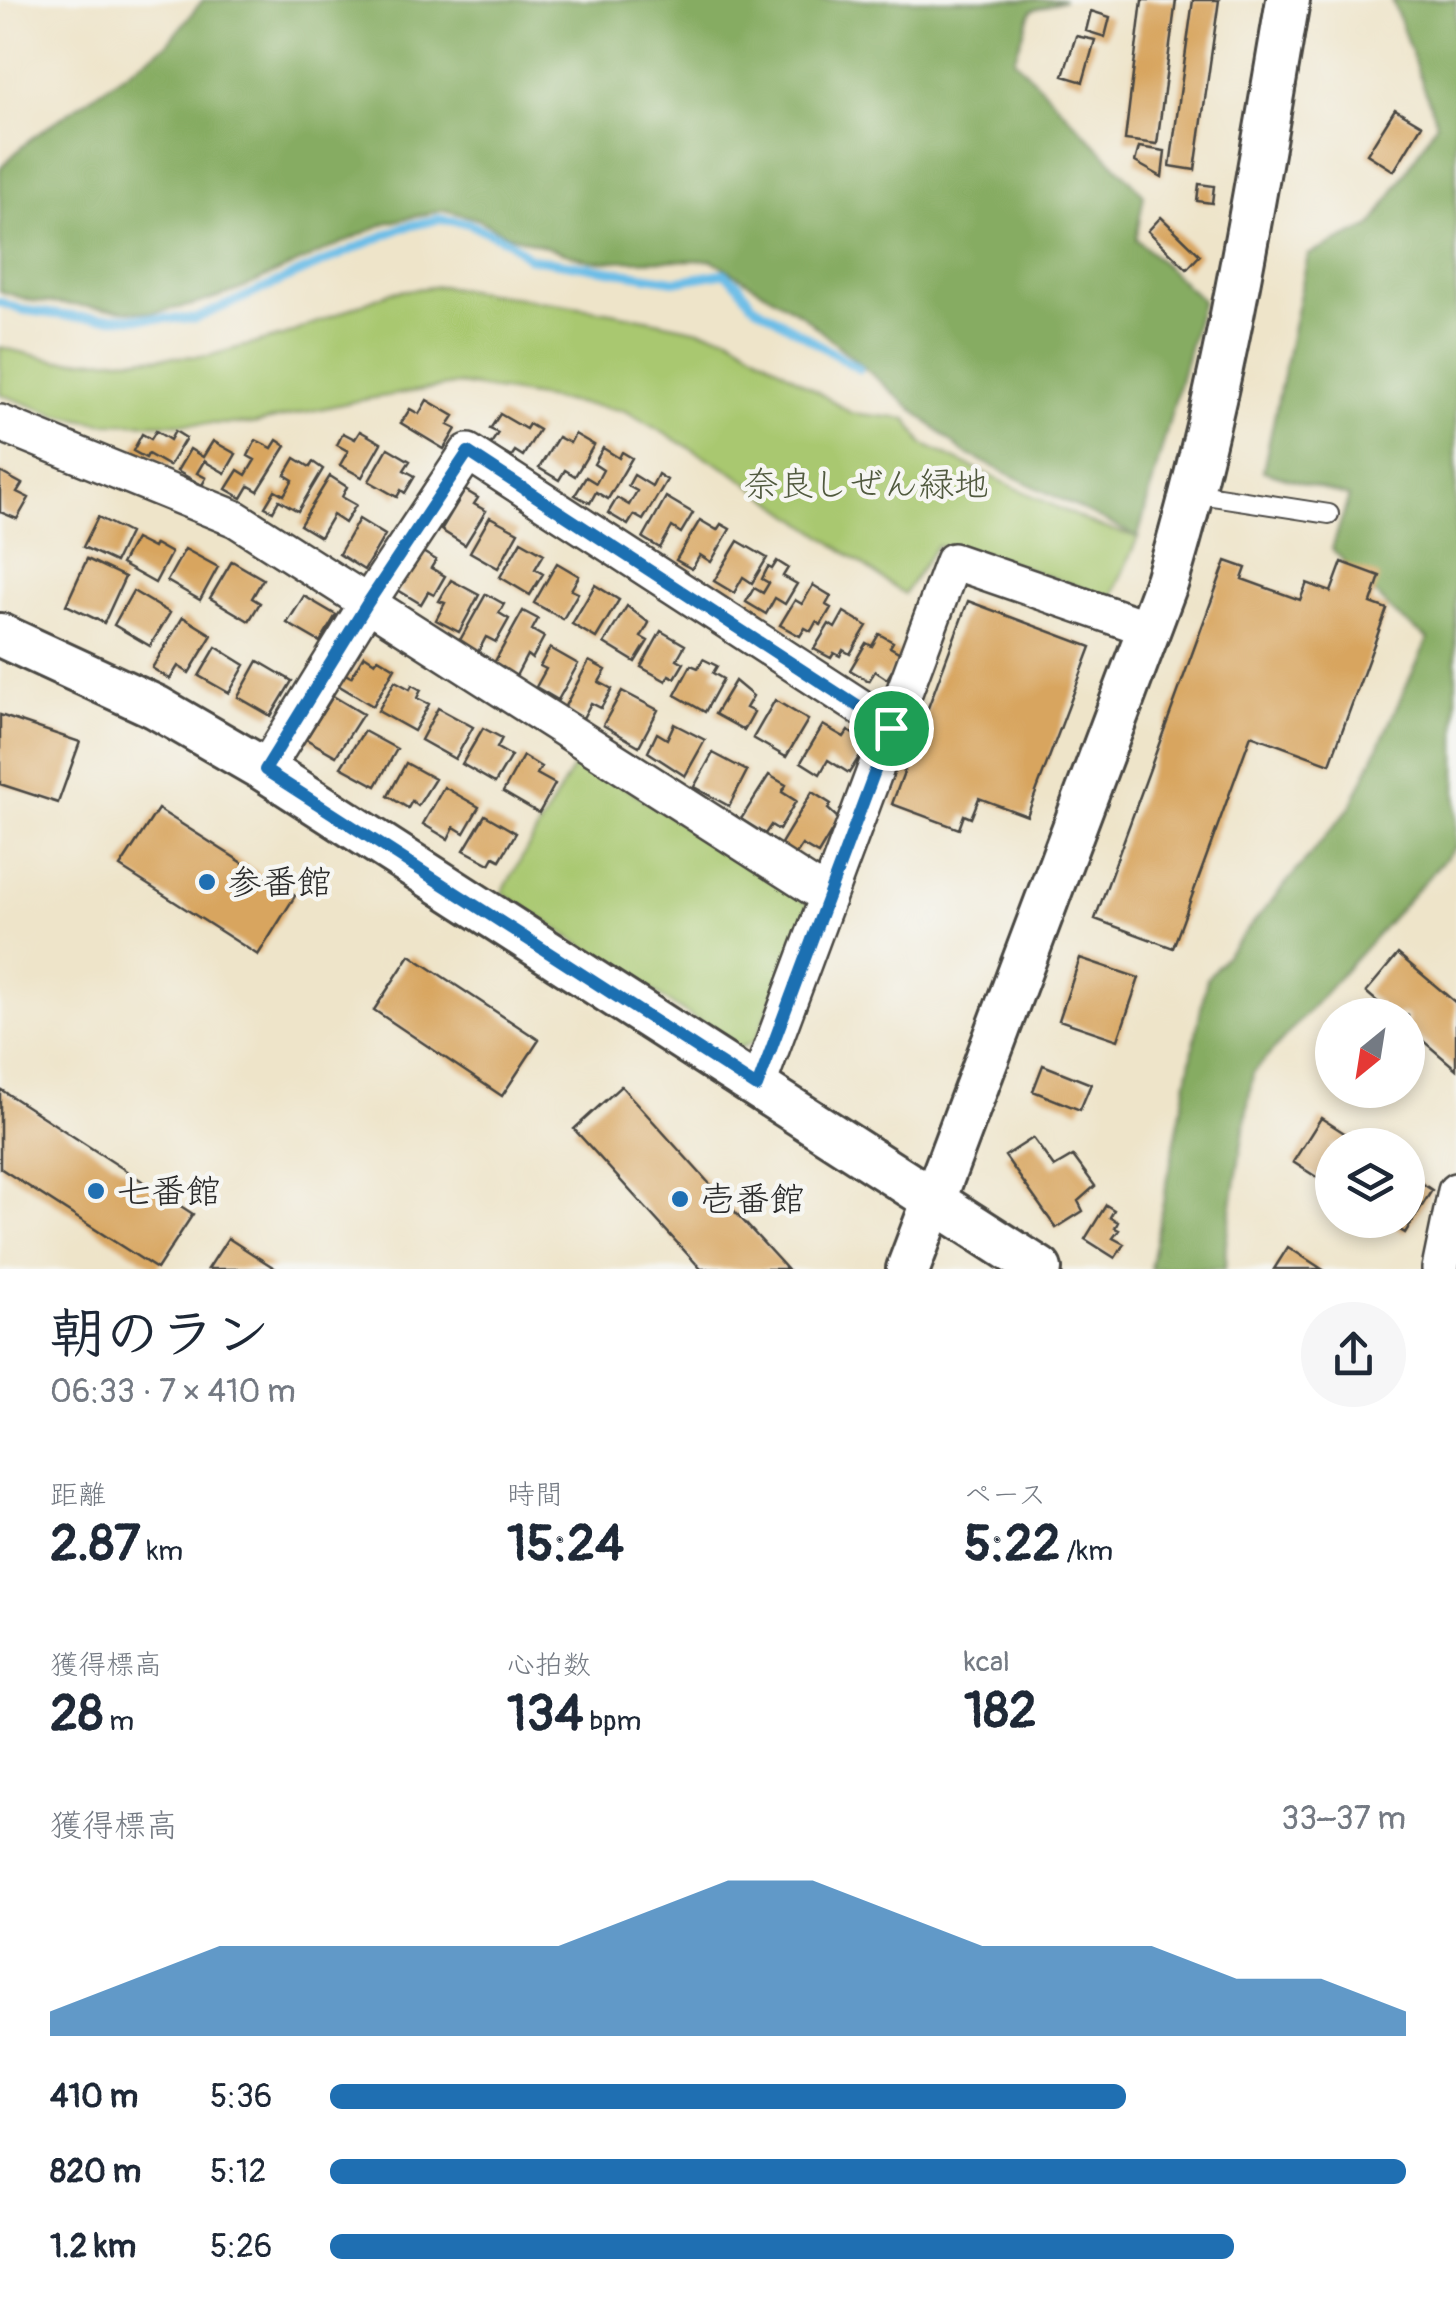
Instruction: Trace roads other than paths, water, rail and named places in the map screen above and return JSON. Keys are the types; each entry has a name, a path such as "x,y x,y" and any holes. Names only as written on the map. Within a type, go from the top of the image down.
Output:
{"street":[{"path":"908,1269 1150,629 1194,493 1235,305 1288,0"},
{"path":"0,424 236,519 828,897"},
{"path":"265,770 367,604 468,452 891,728"},
{"path":"757,1087 953,561 1150,629"},
{"path":"0,634 156,707 265,770 1040,1269"},
{"path":"1440,1269 1456,1191"}],"lane":[{"path":"1194,493 1329,514"}],"waterway":[{"path":"0,302 22,310 76,317 195,319 401,228 439,219 467,223 510,242 529,258 677,281 724,273 739,285 751,303 859,369"}],"place":[{"name":"参番館","path":"207,882"},
{"name":"七番館","path":"96,1191"},
{"name":"壱番館","path":"680,1199"}],"park label":[{"name":"奈良しぜん緑地","path":"866,484"}]}
